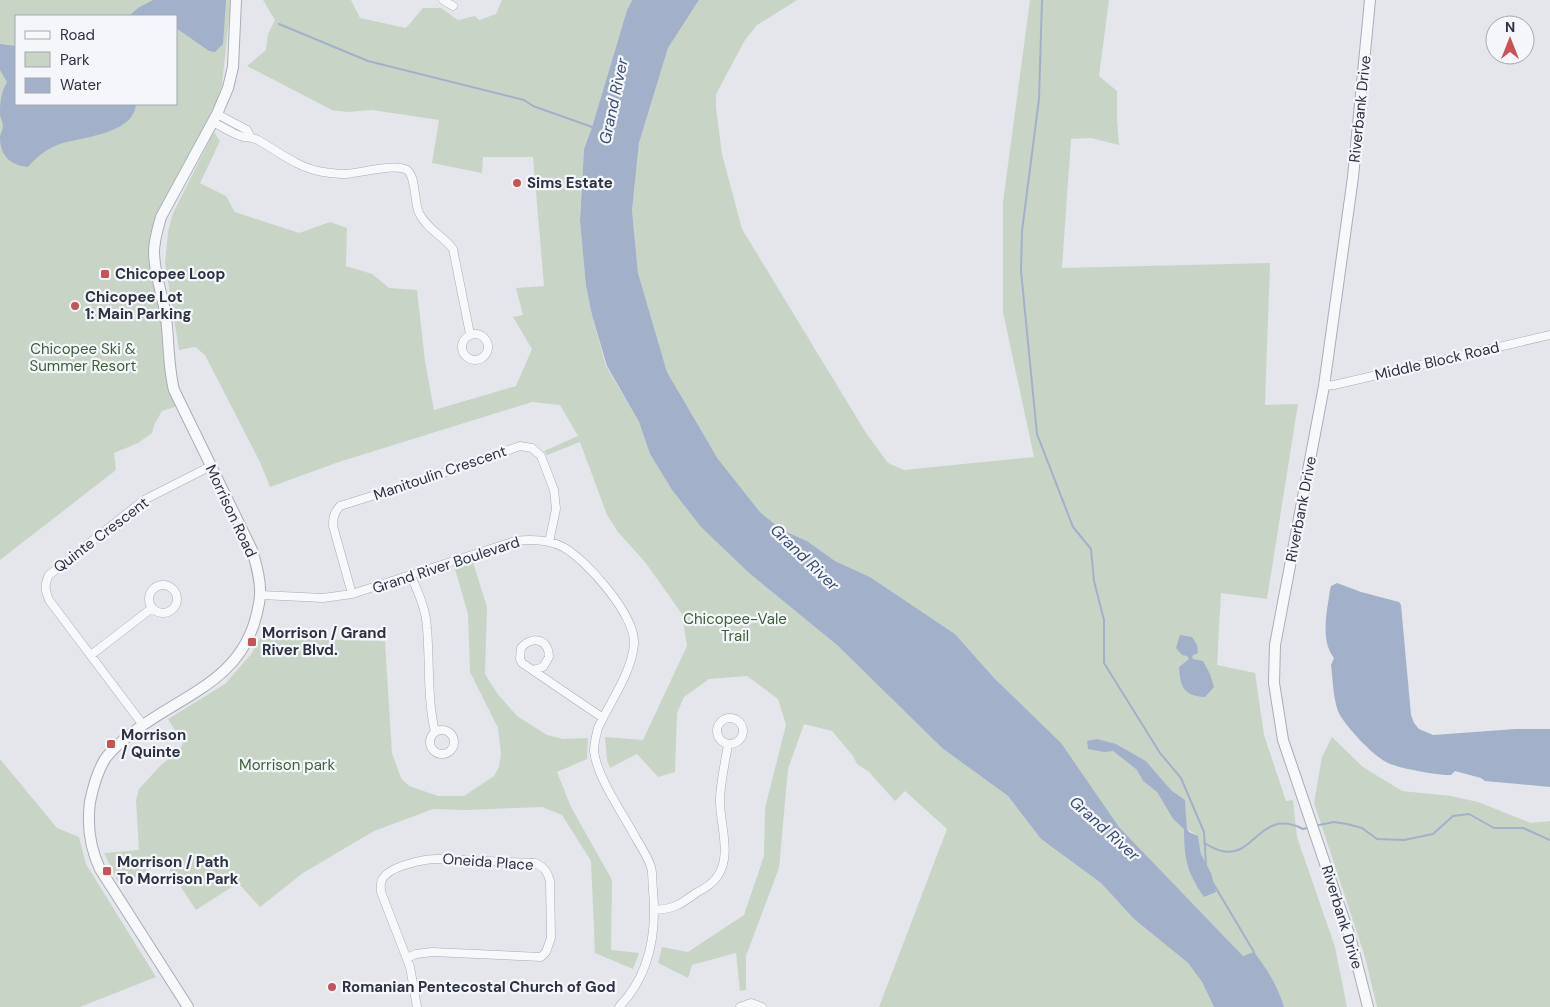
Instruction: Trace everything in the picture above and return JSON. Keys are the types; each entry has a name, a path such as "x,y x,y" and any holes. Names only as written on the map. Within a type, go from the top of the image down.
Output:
{"street":[{"name":"Morrison Road","path":"188,1007 109,886 100,869 92,848 89,810 99,770 113,749 143,725 213,681 232,663 249,639 260,595 259,577 252,550 174,390 170,369 165,313 156,272 154,252 156,234 161,217 215,118 228,88 232,67 236,0"},
{"path":"443,0 453,6 451,0"},
{"name":"Riverbank Drive","path":"1368,1007 1351,940 1283,740 1274,683 1275,645 1324,386 1353,177 1370,0"},
{"path":"215,118 247,130 250,136 305,167 323,172 344,174 399,168 408,171 413,178 415,200 420,214 434,232 444,238 453,249 470,334"},
{"name":"Middle Block Road","path":"1324,386 1550,335"},
{"name":"Manitoulin Crescent","path":"352,594 333,526 335,512 340,506 423,480 520,446 532,448 541,456 554,490 556,509 548,542"},
{"name":"Quinte Crescent","path":"143,725 49,600 45,592 45,583 49,575 144,500 211,466"},
{"name":"Grand River Boulevard","path":"260,595 323,598 352,594 515,541 529,539 563,547 576,556 601,582 620,605 632,628 634,642 631,661 595,738 595,753 601,774 651,867 655,910 655,921 648,958 634,988 619,1007"},
{"path":"411,576 424,610 427,626 430,715 435,732"},
{"path":"91,655 152,608"},
{"path":"533,670 603,718"},
{"path":"655,910 668,910 679,905 710,884 722,869 724,847 720,798 728,745"},
{"name":"Oneida Place","path":"407,958 416,954 432,952 541,957 546,952 551,938 550,881 547,872 535,863 438,859 425,859 391,870 382,880 382,892 407,958 417,1007"},
{"path":"740,1007 751,1002 762,1007"}],"green space":[{"name":"Chicopee Ski & Summer Resort","path":"0,0 231,0 222,85 217,101 182,168 149,244 150,268 162,319 178,406 162,411 152,433 138,443 114,453 116,470 0,560"},
{"name":"Chicopee-Vale Trail","path":"263,0 351,0 360,18 406,28 423,8 441,8 458,20 475,16 479,20 496,14 502,0 632,0 627,10 584,149 580,221 586,286 606,366 639,422 650,454 672,490 701,527 749,573 837,645 942,748 1008,796 1041,839 1101,883 1134,919 1188,963 1202,982 1214,1007 879,1007 947,829 905,791 895,801 869,772 857,764 853,756 832,731 804,724 788,769 779,868 746,956 746,990 740,991 736,953 692,965 688,978 658,963 662,947 688,952 744,915 764,856 765,808 786,725 778,699 747,676 709,679 684,697 677,713 675,772 658,777 637,754 610,768 607,760 605,737 643,740 687,646 682,614 645,562 618,532 607,515 580,442 547,455 544,451 578,436 560,405 532,402 339,462 270,487 260,462 205,355 195,347 179,350 165,263 168,232 173,213 214,132 220,141 200,183 226,196 235,212 299,233 330,222 347,228 346,266 372,274 389,288 417,290 425,361 434,410 516,386 532,349 513,317 523,315 516,288 544,286 533,157 483,157 482,173 432,163 439,120 372,110 347,112 332,110 247,66 266,50 268,34 275,20"},
{"path":"699,0 797,0 757,25 745,40 716,94 722,154 742,229 866,433 888,463 904,470 1034,457 1003,312 1003,202 1030,0 1109,0 1099,76 1117,91 1119,145 1091,138 1071,139 1062,268 1270,263 1265,405 1298,404 1267,599 1221,593 1217,665 1255,673 1264,735 1286,801 1293,800 1297,837 1335,947 1347,1007 1284,1007 1272,978 1254,953 1243,956 1119,827 955,634 870,577 835,561 807,541 782,530 760,512 718,459 667,372 638,273 632,210 639,143 668,48","holes":["1116,744 1146,761 1171,790 1185,800 1187,829 1198,836 1201,854 1211,873 1184,839 1185,829 1173,819 1157,792 1143,781 1137,770 1113,751"]},
{"name":"Morrison park","path":"473,562 487,607 485,674 497,693 517,716 547,735 563,739 588,738 587,759 557,772 571,807 612,880 611,950 639,953 633,969 595,953 591,861 562,815 542,807 466,810 433,809 374,831 303,873 260,907 238,883 196,910 164,861 120,886 104,853 139,850 136,800 139,789 161,765 179,751 183,743 168,719 225,684 252,653 260,638 385,641 392,753 401,778 409,786 438,796 464,796 494,776 499,767 501,754 498,728 470,672 468,614 455,569"},
{"path":"1332,737 1363,767 1402,791 1451,796 1478,802 1531,823 1550,821 1550,1007 1377,1007 1365,957 1314,803 1322,757"},
{"path":"0,759 57,828 79,837 86,864 156,977 80,1007 0,1007"}],"water":[{"path":"153,0 226,0 223,44 215,52 209,51 178,29 178,15 130,15 138,8"},
{"name":"Grand River","path":"632,0 699,0 668,48 639,143 632,210 638,273 667,372 718,459 760,512 782,530 807,541 835,561 870,577 955,634 995,679 1061,743 1119,827 1243,956 1254,952 1272,978 1284,1007 1214,1007 1202,982 1188,963 1134,919 1101,883 1041,839 1008,796 942,748 837,645 749,573 701,527 672,490 650,454 639,422 607,366 592,315 586,286 580,221 584,149 627,10"},
{"path":"0,44 15,46 15,105 136,105 133,114 117,128 106,133 60,144 38,156 28,167 22,166 8,159 2,150 0,136 3,129 0,115 1,101 7,82 0,70"},
{"path":"1337,583 1361,592 1399,602 1401,605 1411,715 1419,729 1433,735 1516,729 1550,729 1550,787 1485,781 1481,778 1455,771 1451,775 1446,775 1409,769 1382,760 1367,747 1352,732 1341,717 1335,700 1331,665 1334,658 1327,643 1326,626 1331,586"},
{"path":"1180,635 1192,637 1197,645 1198,653 1192,656 1193,659 1203,661 1210,674 1214,687 1205,697 1192,695 1182,685 1179,667 1189,659 1176,648"},
{"path":"1097,739 1116,744 1146,761 1171,790 1185,800 1187,829 1198,836 1201,854 1211,873 1216,892 1204,897 1198,888 1190,872 1186,857 1184,829 1173,819 1157,792 1143,781 1137,770 1113,751 1104,752 1088,749 1087,741"}],"waterway":[{"path":"1042,0 1039,99 1022,231 1021,271 1037,434 1073,527 1091,549 1094,581 1104,620 1104,663 1160,753 1181,778 1204,832 1206,865"},
{"name":"Grand River","path":"279,24 368,61 524,100 533,106 592,127"},
{"path":"1319,825 1334,822 1347,824 1362,828 1377,839 1404,840 1433,834 1453,816 1469,814 1494,828 1523,828 1550,840"},
{"path":"1204,843 1215,849 1233,851 1243,848 1267,828 1277,824 1289,824 1303,829 1307,828"},
{"path":"1213,883 1254,952"}],"place":[{"name":"Sims Estate","path":"517,183"},
{"name":"Chicopee Loop","path":"105,274"},
{"name":"Chicopee Lot 1: Main Parking","path":"75,306"},
{"name":"Morrison / Grand River Blvd.","path":"252,642"},
{"name":"Morrison / Quinte","path":"111,744"},
{"name":"Morrison / Path To Morrison Park","path":"107,871"},
{"name":"Romanian Pentecostal Church of God","path":"332,987"}]}
